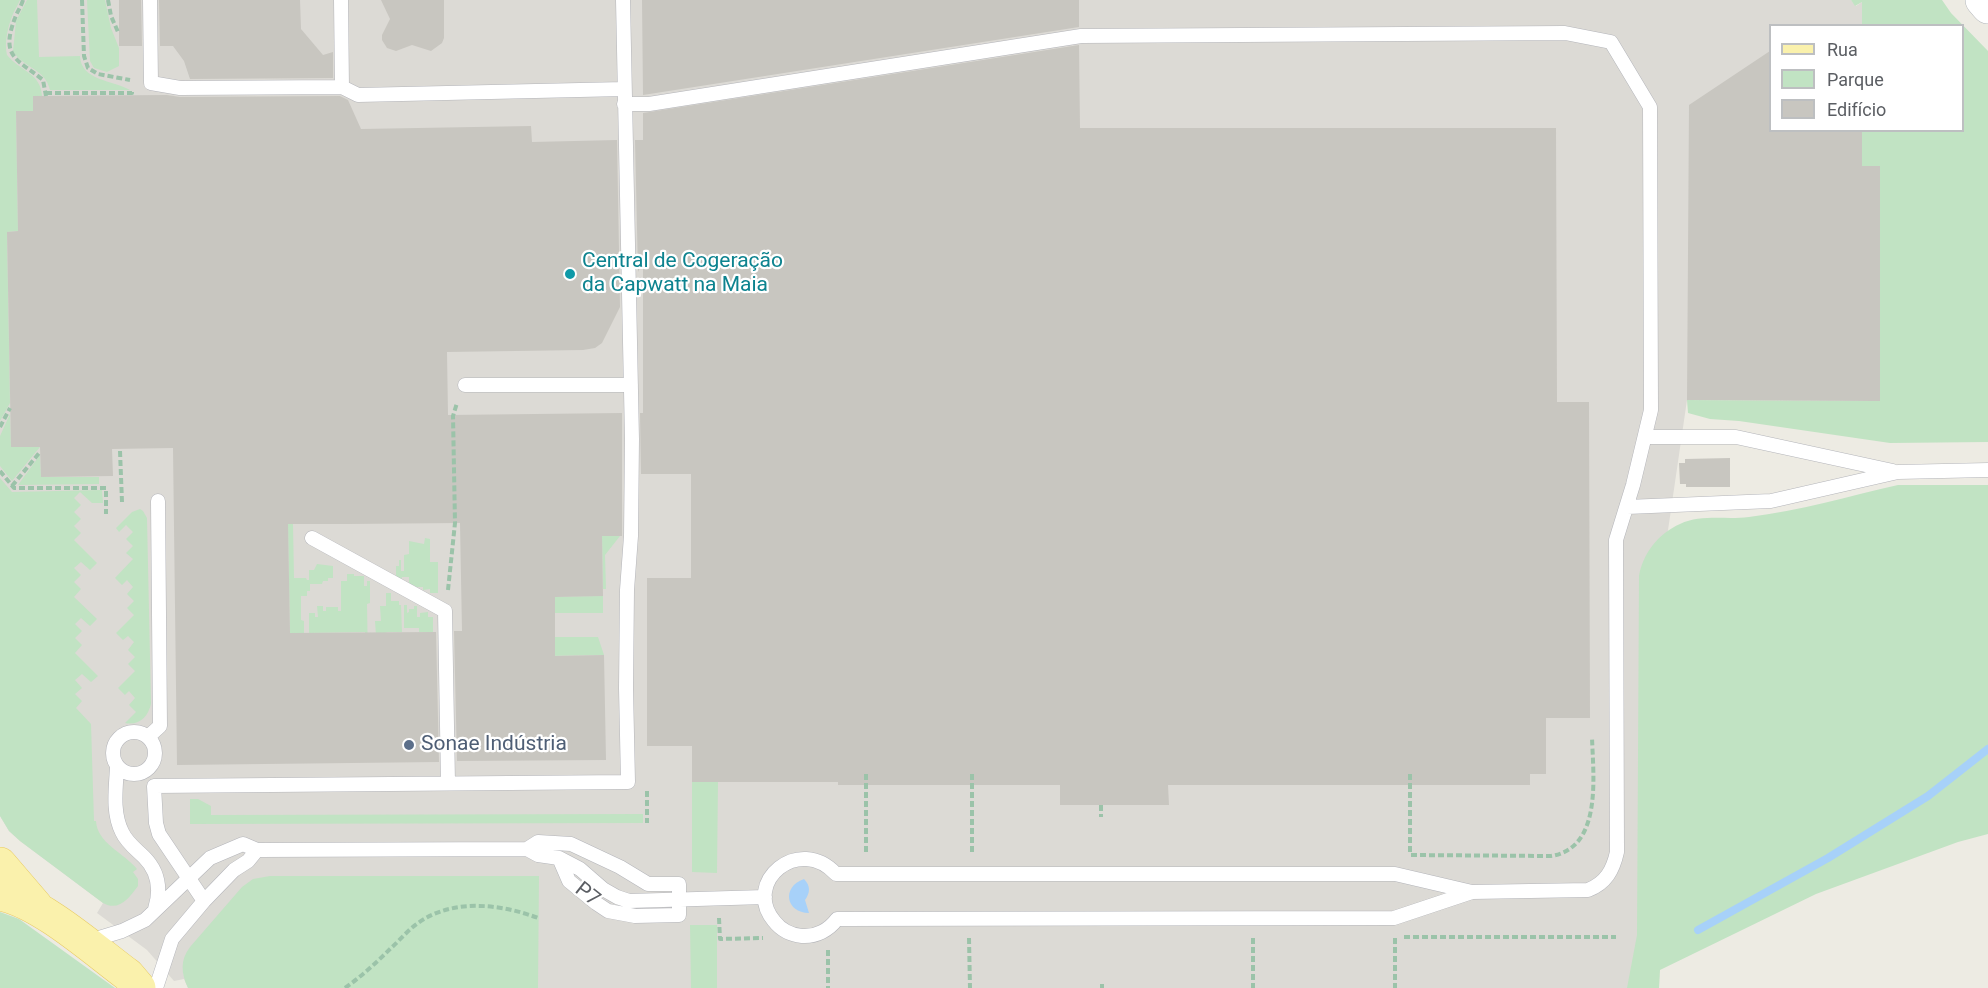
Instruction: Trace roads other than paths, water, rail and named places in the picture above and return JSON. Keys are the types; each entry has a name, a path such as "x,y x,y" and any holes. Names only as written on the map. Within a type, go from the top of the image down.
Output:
{"main road":[{"path":"0,864 39,909"},
{"path":"0,894 20,899 39,909 128,975 139,988"}],"lane":[{"path":"150,0 151,83 180,88 342,87 358,95 624,89"},
{"path":"341,0 342,87"},
{"path":"154,786 628,782 626,688 627,590 631,536 631,385 623,0"},
{"path":"624,104 649,104 1081,36 1565,33 1611,42 1650,107 1650,410 1645,437 1616,540 1617,852 1614,863 1603,881 1588,890 1472,892 1395,874 836,874 818,861 806,858 789,862 774,872 768,883 765,897 767,908 780,928 791,934 803,936 815,935 826,930 837,919 1394,918 1472,892"},
{"path":"465,385 631,385"},
{"path":"1645,437 1736,437 1898,472"},
{"path":"1626,507 1771,501 1898,472 1988,470"},
{"path":"148,737 160,726 158,501"},
{"path":"312,538 445,611 448,783"},
{"path":"117,767 129,774 142,773 148,769 155,757 153,743 148,737 135,732 121,736 113,747 117,767 116,816 122,833 133,848 145,858 157,879 160,894 154,911"},
{"path":"148,769 154,786 159,834 204,901"},
{"path":"527,849 538,842 571,844 620,867 648,884 679,884 679,900"},
{"path":"85,942 122,931 145,920 210,858 243,844 257,850 527,849 538,855 559,858 580,869 603,889 629,901 765,897"},
{"path":"156,988 172,939 204,901 257,850"},
{"name":"P7","path":"559,858 570,881 581,892 608,911 629,915 679,915 679,900"}],"water":[{"path":"804,879 809,887 805,900 809,913 795,909 789,899 792,888"}],"waterway":[{"path":"1698,930 1828,858 1928,796 1988,749"}],"place":[{"name":"Central de Cogeração da Capwatt na Maia","path":"570,274"},
{"name":"Sonae Indústria","path":"409,745"}]}
